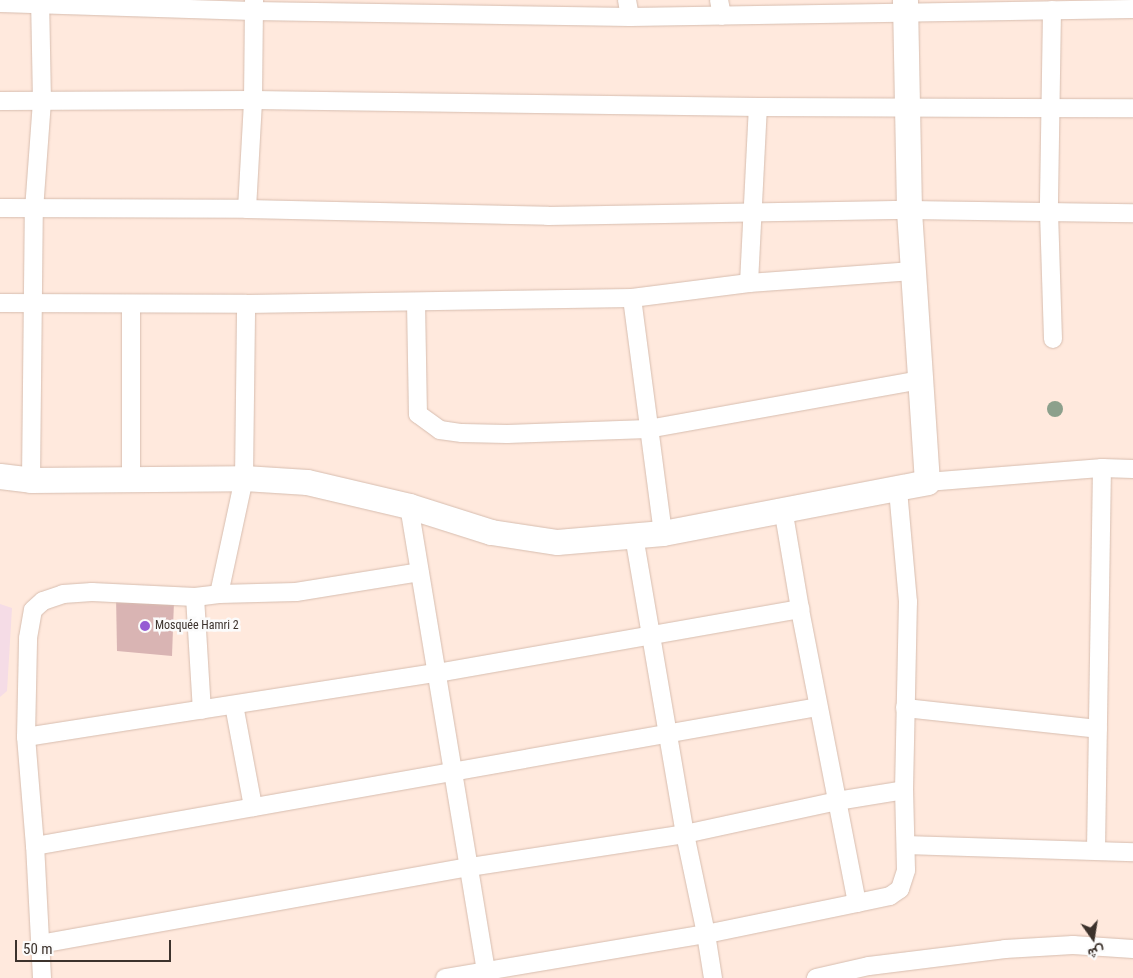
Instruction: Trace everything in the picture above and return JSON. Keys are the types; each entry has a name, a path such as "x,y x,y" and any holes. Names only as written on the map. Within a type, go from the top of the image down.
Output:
{"street":[{"path":"30,480 34,210 42,102 40,2"},
{"path":"0,3 628,9 905,6 1052,10 1133,9"},
{"path":"247,208 253,100 253,6"},
{"path":"905,6 909,210 926,482"},
{"path":"1052,10 1049,212 1053,339"},
{"path":"0,101 253,100 758,107 906,105 1133,108"},
{"path":"749,283 758,107"},
{"path":"0,208 34,210 247,208 548,216 909,210 1133,212"},
{"path":"0,303 246,304 632,298 749,283 913,270"},
{"path":"632,298 648,429 664,533"},
{"path":"416,302 418,414 440,430 462,434 648,429 920,380"},
{"path":"131,304 131,478"},
{"path":"220,594 244,478 246,304"},
{"path":"0,476 30,480 244,478 307,482 409,506 491,532 557,542 664,533 898,489 926,482 1102,468 1133,469"},
{"path":"1096,850 1102,468"},
{"path":"445,978 486,975 706,934 890,896 900,889 906,870 904,790 908,602 898,489"},
{"path":"409,506 470,867 486,975"},
{"path":"784,509 818,707 857,903"},
{"path":"634,536 685,834 706,934 713,978"},
{"path":"42,978 35,846 26,737 28,638 33,610 43,601 63,594 92,592 196,597 220,594 296,592 419,572"},
{"path":"196,597 202,710"},
{"path":"26,737 437,673 800,609"},
{"path":"234,705 252,807"},
{"path":"35,846 818,707"},
{"path":"905,708 1098,729"},
{"path":"40,944 470,867 685,834 837,801 904,790"},
{"path":"906,845 1133,852"},
{"path":"816,978 897,961 1005,949 1072,945 1133,949"}],"shaded area":[{"path":"0,604 12,608 7,691 0,697"}],"building":[{"name":"Mosquée Hamri 2","path":"116,595 174,601 172,656 117,651"}],"place":[{"name":"Mosquée Hamri 2","path":"145,626"}]}
